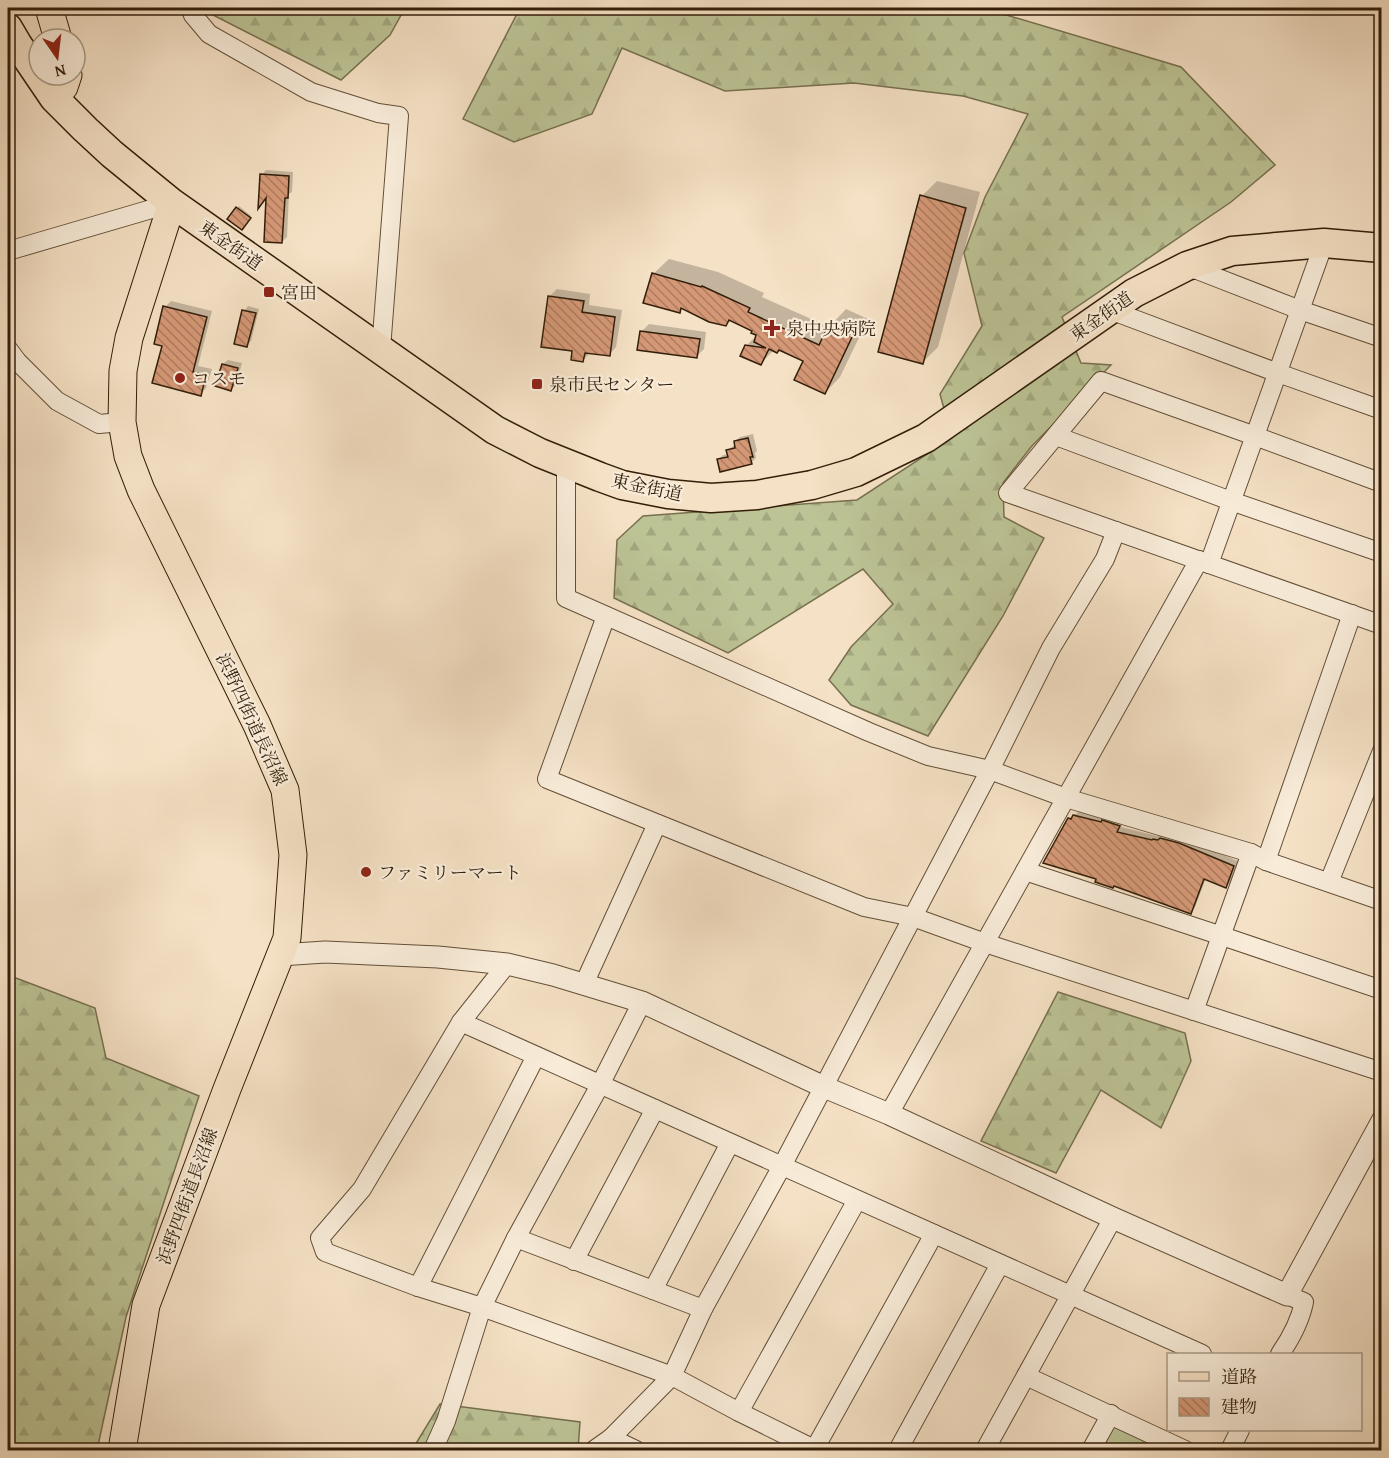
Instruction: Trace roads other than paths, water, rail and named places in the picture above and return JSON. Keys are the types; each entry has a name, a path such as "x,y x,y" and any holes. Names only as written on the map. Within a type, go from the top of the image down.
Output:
{"highway":[{"name":"東金街道","path":"8,28 27,49"},
{"name":"東金街道","path":"62,87 112,154 172,203 495,430 540,453 622,485 668,494 711,498 758,495 812,485 856,472 926,438 1134,293 1187,266 1232,251 1324,243 1382,248"}],"main road":[{"path":"49,8 55,27"},
{"name":"浜野四街道長沼線","path":"122,1450 146,1305 227,1089 287,938 293,855 285,790 257,725 141,490 128,456 122,422 123,371 129,338 172,203"}],"street":[{"path":"190,8 209,34 311,93 378,113 399,116 381,349"},
{"path":"8,251 172,203"},
{"path":"890,1114 1066,798 1204,562 1231,501 1324,243"},
{"path":"1187,266 1382,338"},
{"path":"1110,310 1382,410"},
{"path":"8,349 57,401 99,424 122,422"},
{"path":"1382,483 1101,381 1008,493 1382,625"},
{"path":"1056,436 1231,501 1382,553"},
{"path":"566,464 566,598 928,756 990,770 1066,798 1258,857 1382,901"},
{"path":"594,1450 611,1438 672,1376 703,1309 824,1087 990,770 1051,648 1105,559 1116,531"},
{"path":"1194,1011 1222,936 1258,857 1352,614"},
{"path":"606,616 548,779 864,907 913,917 985,943 1382,1072"},
{"path":"1329,882 1375,791 1382,751"},
{"path":"584,984 657,824"},
{"path":"1025,872 1382,990"},
{"path":"280,955 325,952 438,957 507,964 553,975 642,1002 1113,1218 1304,1302 1302,1314 1294,1332 1281,1353"},
{"path":"507,964 461,1022 363,1189 320,1238 325,1252 672,1376 815,1450 934,1234"},
{"path":"433,1450 446,1421 482,1307 642,1002"},
{"path":"461,1022 1200,1353"},
{"path":"418,1287 536,1056"},
{"path":"574,1261 655,1109"},
{"path":"1287,1295 1382,1121"},
{"path":"653,1290 730,1143"},
{"path":"739,1412 857,1200"},
{"path":"985,1450 1113,1218"},
{"path":"516,1239 703,1309"},
{"path":"898,1450 1000,1264"},
{"path":"1026,1376 1185,1450"},
{"path":"1091,1450 1111,1414"},
{"path":"1230,1450 1240,1431"},
{"path":"611,1438 636,1450"}],"place":[{"name":"宮田","path":"269,292"},
{"name":"泉中央病院","path":"772,328"},
{"name":"コスモ","path":"180,378"},
{"name":"泉市民センター","path":"537,384"},
{"name":"ファミリーマート","path":"366,872"}]}
